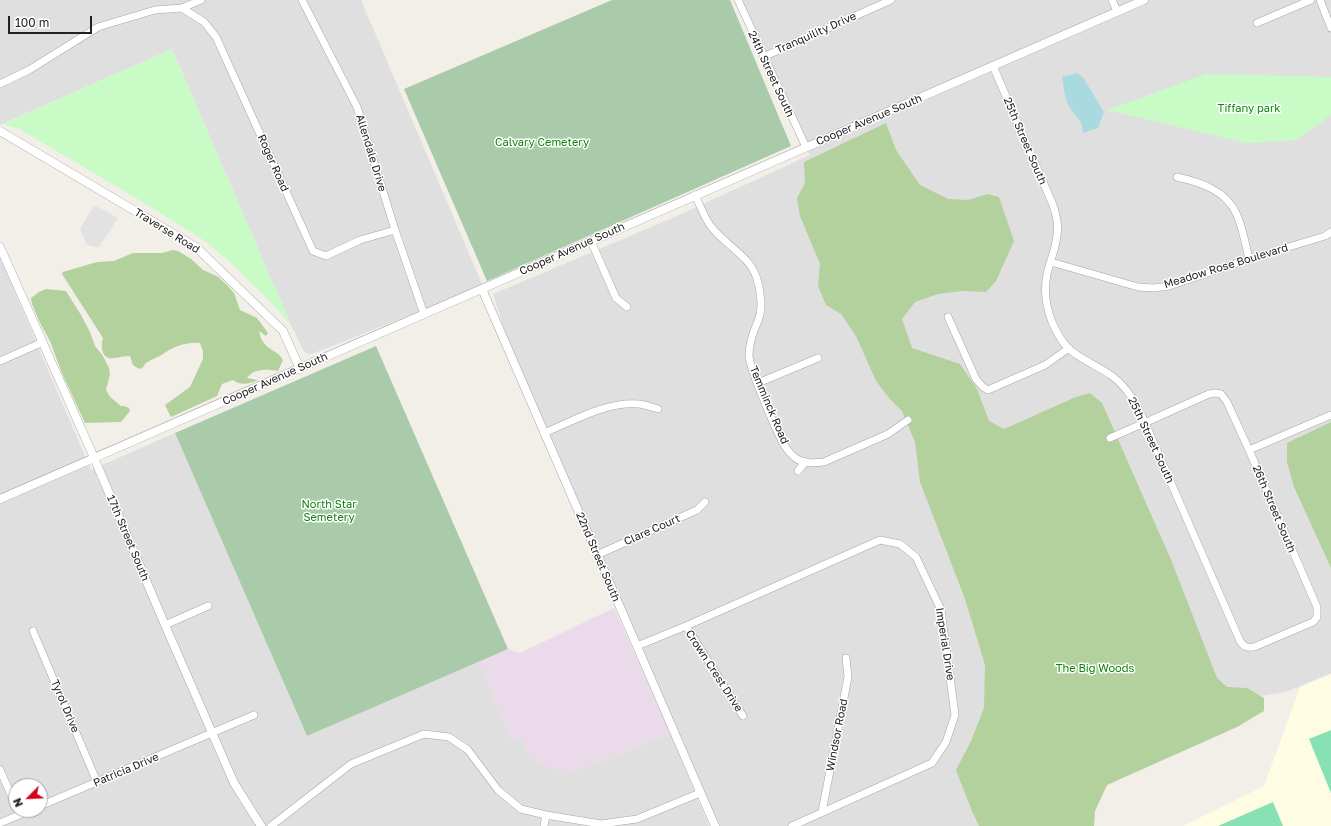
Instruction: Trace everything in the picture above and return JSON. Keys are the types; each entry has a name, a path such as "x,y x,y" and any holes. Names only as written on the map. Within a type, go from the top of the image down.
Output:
{"street":[{"path":"0,84 29,70 98,27 155,10 182,8 201,0"},
{"name":"Allendale Drive","path":"302,0 357,107 395,230 424,314"},
{"name":"24th Street South","path":"738,0 763,57 806,147"},
{"name":"Tranquility Drive","path":"763,57 891,0"},
{"path":"1112,0 1117,12"},
{"name":"Cooper Avenue South","path":"0,499 1144,0"},
{"path":"1257,23 1311,0"},
{"path":"1320,0 1331,28"},
{"name":"Roger Road","path":"182,8 204,22 216,37 313,251 326,256 360,240 395,230"},
{"name":"25th Street South","path":"993,66 1053,205 1057,219 1058,235 1047,273 1046,285 1046,297 1049,314 1056,331 1069,348 1112,375 1120,382 1135,401 1240,642 1247,648 1254,647 1313,622 1317,617 1317,607"},
{"name":"Traverse Road","path":"0,130 196,247 283,331 300,369"},
{"path":"1177,177 1204,184 1226,199 1236,213 1250,259"},
{"name":"Temminck Road","path":"695,196 710,225 750,265 758,280 761,304 758,320 751,340 749,358 784,445 791,455 805,462"},
{"name":"Meadow Rose Boulevard","path":"1051,262 1138,286 1153,288 1168,286 1325,236 1331,232"},
{"path":"591,241 616,298 627,308"},
{"name":"17th Street South","path":"0,247 94,458 211,733 234,783 261,826"},
{"name":"22nd Street South","path":"482,289 715,826"},
{"path":"948,317 976,379 988,390 1045,365 1069,348"},
{"path":"0,361 43,342"},
{"path":"758,383 818,358"},
{"name":"26th Street South","path":"1110,438 1210,394 1221,394 1231,410 1317,607"},
{"path":"544,433 601,409 619,405 639,404 658,409"},
{"path":"1249,450 1331,415"},
{"path":"798,471 805,462 814,463 830,460 888,434 908,420"},
{"name":"Clare Court","path":"597,555 697,510 705,502"},
{"name":"Imperial Drive","path":"637,646 686,626 880,540 900,544 916,557 941,610 955,715 946,742 932,763 792,826"},
{"path":"164,625 208,606"},
{"name":"Crown Crest Drive","path":"686,626 743,716"},
{"name":"Tyrol Drive","path":"33,631 97,782"},
{"name":"Windsor Road","path":"822,812 848,677 846,658"},
{"name":"Patricia Drive","path":"48,803 254,715"},
{"path":"271,826 351,764 424,734 449,737 468,750 498,790 521,809 546,815 601,824 637,819 700,793"},
{"path":"0,770 8,788"},
{"path":"544,826 546,815"},
{"path":"0,824 10,818"}],"shaded area":[{"path":"0,0 361,0 482,284 410,315 317,352 310,354 304,352 172,49 0,125"},
{"path":"741,0 1331,0 1331,673 1286,692 1255,697 1218,686 1166,590 1088,826 719,826 507,338 493,294 670,219 810,155"},
{"path":"94,205 118,218 99,247 90,246 86,243 80,229"},
{"path":"0,258 91,470 175,433 307,736 479,661 512,741 522,737 529,757 601,761 670,733 709,826 0,826"},
{"path":"614,608 670,733 575,771 552,769 529,757 522,737 512,741 479,661 508,649 520,653"},
{"path":"1331,674 1331,826 1183,826 1264,786 1300,687"}],"green space":[{"name":"Calvary Cemetery","path":"612,0 730,0 791,146 487,281 404,89"},
{"path":"172,49 291,325 267,298 232,264 205,241 136,198 19,129 3,124"},
{"name":"Tiffany park","path":"1207,74 1331,77 1331,115 1296,140 1247,143 1107,110"},
{"name":"The Big Woods","path":"886,123 896,150 920,185 948,199 968,200 987,194 999,197 1014,241 996,281 986,292 962,291 938,294 915,302 902,319 912,348 960,364 977,389 989,421 1004,429 1076,397 1090,393 1102,403 1172,562 1217,678 1227,687 1247,688 1264,698 1264,711 1237,727 1107,785 1095,811 1094,826 979,826 956,770 971,741 984,708 985,665 965,599 920,482 915,442 902,411 889,398 876,381 856,336 841,314 826,305 818,286 820,264 800,216 797,198 805,183 804,162"},
{"path":"173,250 178,251 191,259 203,270 217,276 226,284 234,293 240,310 257,318 268,333 266,336 259,331 263,342 283,360 278,371 266,370 253,372 247,378 258,380 248,383 242,384 233,380 222,384 217,396 171,417 165,405 190,387 203,359 203,351 200,343 184,344 169,350 149,361 139,369 133,365 130,356 111,358 106,357 102,350 103,338 62,274 63,272 97,262 114,261 133,253 162,253"},
{"path":"46,289 66,291 81,315 90,332 95,346 103,356 109,368 110,374 106,390 110,397 121,406 129,408 130,411 121,422 85,423 62,373 50,341 32,304 31,298"},
{"name":"North Star Semetery","path":"376,346 508,649 307,736 175,433"},
{"path":"1331,422 1331,568 1294,487 1287,462 1287,443"},
{"path":"1331,730 1331,793 1309,739"},
{"path":"1273,802 1283,826 1218,826"}],"water":[{"path":"1078,73 1084,79 1104,112 1098,128 1083,133 1081,122 1067,103 1062,77"}]}
